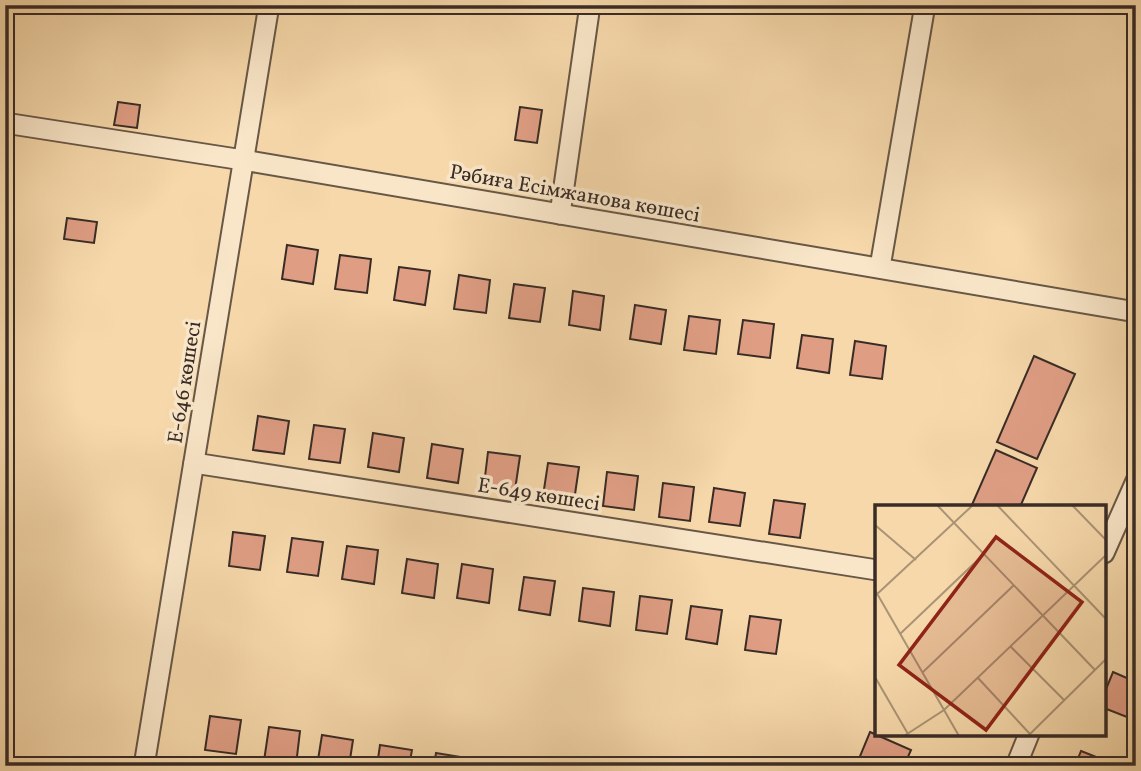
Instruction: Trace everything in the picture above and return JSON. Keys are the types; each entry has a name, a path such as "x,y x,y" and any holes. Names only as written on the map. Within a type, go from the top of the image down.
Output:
{"street":[{"name":"Е-646 көшесі","path":"149,765 194,463 269,5"},
{"path":"560,214 590,5"},
{"path":"880,267 925,5"},
{"name":"Рәбиға Есімжанова көшесі","path":"5,122 1136,312"},
{"name":"Е-649 көшесі","path":"194,463 875,570"},
{"path":"1106,548 1136,481"},
{"path":"1016,766 1028,736"}],"building":[{"path":"118,102 140,105 137,128 114,125"},
{"path":"520,107 542,110 537,143 515,140"},
{"path":"67,218 97,222 94,243 64,239"},
{"path":"5,240 11,240 6,273 5,273"},
{"path":"287,245 318,250 313,284 282,279"},
{"path":"340,255 371,259 367,293 335,289"},
{"path":"399,267 430,271 425,305 394,300"},
{"path":"459,275 490,280 486,313 454,309"},
{"path":"514,284 545,288 540,322 509,318"},
{"path":"573,291 604,296 600,330 569,325"},
{"path":"635,305 666,310 661,344 630,339"},
{"path":"689,316 720,320 716,354 684,350"},
{"path":"743,320 774,324 770,358 738,354"},
{"path":"802,335 833,339 829,373 797,368"},
{"path":"855,341 886,346 882,379 850,375"},
{"path":"1034,356 1075,374 1037,459 997,442"},
{"path":"258,416 289,421 284,454 253,450"},
{"path":"314,425 345,429 340,463 309,459"},
{"path":"373,433 404,438 399,472 368,467"},
{"path":"432,444 463,449 458,483 427,478"},
{"path":"996,450 1037,468 1021,505 972,505"},
{"path":"488,452 520,456 515,490 484,485"},
{"path":"548,463 579,467 574,501 543,496"},
{"path":"607,472 638,476 634,510 603,506"},
{"path":"663,483 694,487 690,521 659,517"},
{"path":"714,488 745,493 740,526 709,522"},
{"path":"774,500 805,504 800,538 769,534"},
{"path":"233,532 265,536 260,570 229,566"},
{"path":"292,538 323,542 318,576 287,572"},
{"path":"347,546 378,550 374,584 342,579"},
{"path":"407,559 438,564 434,598 402,593"},
{"path":"462,564 493,569 489,603 457,598"},
{"path":"524,577 555,581 550,615 519,610"},
{"path":"583,588 614,592 610,626 579,621"},
{"path":"640,596 672,600 667,634 636,630"},
{"path":"691,606 722,610 717,644 686,639"},
{"path":"750,616 781,620 776,654 745,650"},
{"path":"1113,672 1136,682 1136,710 1132,719 1106,709 1106,689"},
{"path":"210,716 241,720 236,754 205,750"},
{"path":"269,727 300,731 296,765 264,761"},
{"path":"870,732 911,750 904,766 856,766"},
{"path":"322,735 353,740 349,766 317,766"},
{"path":"380,745 412,750 409,766 377,766"},
{"path":"1081,751 1114,764 1075,766"},
{"path":"436,753 467,758 466,766 434,766"}]}
